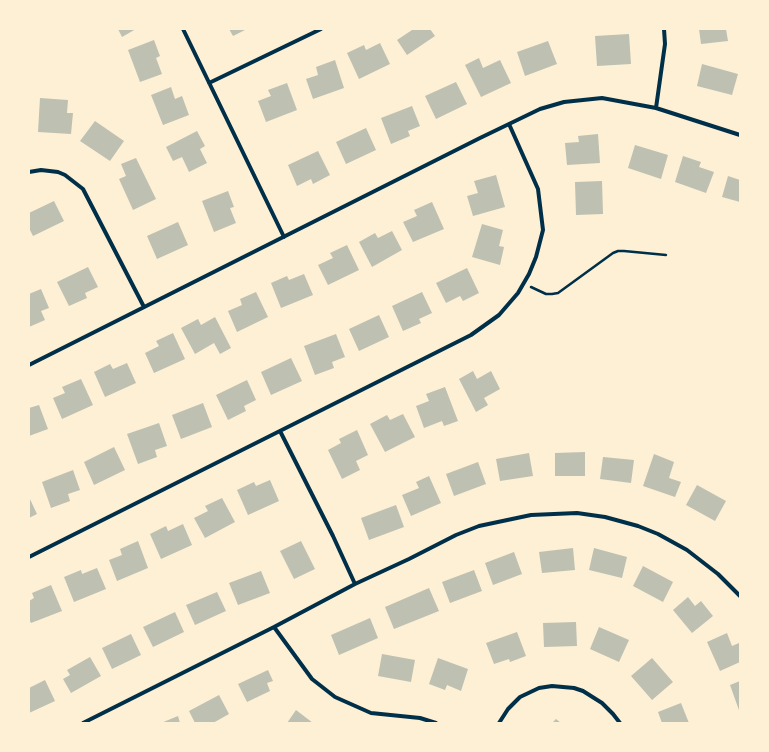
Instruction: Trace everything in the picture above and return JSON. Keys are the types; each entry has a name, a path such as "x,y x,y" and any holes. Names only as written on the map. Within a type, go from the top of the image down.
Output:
{"street":[{"path":"183,29 284,237"},
{"path":"209,83 321,29"},
{"path":"656,108 665,44 664,29"},
{"path":"29,365 540,109 564,102 602,98 656,108 740,135"},
{"path":"29,557 471,335 499,315 518,293 523,284 536,257 543,230 538,189 510,124"},
{"path":"29,172 41,170 58,172 65,175 83,189 144,307"},
{"path":"280,431 333,536 355,584"},
{"path":"84,723 274,627 355,584 409,560 456,535 479,526 531,515 577,513 605,517 638,526 658,534 687,550 718,574 740,596"},
{"path":"274,627 312,679 334,697 371,712 420,718 436,723"},
{"path":"500,723 508,709 520,697 539,688 552,686 574,688 583,691 602,702 620,723"}],"path":[{"path":"523,284 546,294 558,293 613,253 624,251 666,255"}],"building":[{"path":"118,29 136,29 122,37"},
{"path":"229,29 247,29 233,36"},
{"path":"412,29 430,29 435,36 407,55 397,40"},
{"path":"699,29 726,29 728,41 701,44"},
{"path":"629,34 631,64 597,66 595,36"},
{"path":"154,40 160,56 156,58 162,74 140,82 128,50"},
{"path":"548,41 557,64 525,76 517,52"},
{"path":"380,43 390,64 359,79 347,53 364,45 366,50"},
{"path":"479,58 483,68 500,60 511,83 481,97 465,65"},
{"path":"335,60 344,88 313,99 306,79 318,75 316,67"},
{"path":"702,64 738,74 732,95 697,86"},
{"path":"456,82 467,104 436,119 425,96"},
{"path":"287,83 297,110 266,122 258,101 271,96 268,90"},
{"path":"171,87 175,99 182,96 189,115 163,125 151,95"},
{"path":"40,98 68,100 67,113 73,113 71,134 38,132"},
{"path":"412,106 420,126 408,131 410,136 391,144 381,118"},
{"path":"95,121 124,141 110,161 80,141"},
{"path":"366,128 376,150 346,164 336,142"},
{"path":"197,131 205,146 200,149 207,163 189,172 182,157 173,161 166,147"},
{"path":"598,134 600,163 567,165 565,143 579,142 578,136"},
{"path":"635,145 668,155 661,179 628,168"},
{"path":"318,151 330,175 313,184 311,179 297,186 288,165"},
{"path":"683,156 701,162 699,167 714,172 706,193 675,182"},
{"path":"136,158 156,199 133,210 119,179 126,176 121,164"},
{"path":"496,175 505,207 473,216 467,196 478,193 474,181"},
{"path":"728,176 740,180 740,202 722,197"},
{"path":"602,181 603,214 576,215 575,182"},
{"path":"228,191 234,207 230,208 236,223 214,232 202,201"},
{"path":"54,201 64,221 33,236 29,228 29,213"},
{"path":"432,202 444,229 413,242 403,222 417,216 414,210"},
{"path":"178,222 188,245 157,259 147,236"},
{"path":"482,224 503,230 499,246 504,247 500,265 472,257"},
{"path":"392,231 402,250 372,267 359,242 375,233 378,238"},
{"path":"347,245 359,270 328,285 318,265 333,258 330,253"},
{"path":"88,267 98,287 85,293 87,298 69,306 57,282"},
{"path":"467,268 479,293 463,301 460,296 446,303 436,283"},
{"path":"304,274 313,295 281,308 271,283 287,276 289,280"},
{"path":"41,289 49,308 41,311 45,320 29,327 29,294"},
{"path":"256,292 268,317 237,332 228,311 242,305 240,299"},
{"path":"422,292 432,313 419,319 421,323 403,331 392,306"},
{"path":"379,315 389,337 359,351 349,329"},
{"path":"215,317 231,348 220,354 214,343 195,354 181,328 198,319 201,325"},
{"path":"173,333 185,359 154,373 145,353 159,346 156,341"},
{"path":"336,334 345,357 332,362 334,368 315,375 304,346"},
{"path":"291,358 302,381 271,395 261,372"},
{"path":"127,363 136,383 105,397 94,372 110,364 113,369"},
{"path":"473,371 477,379 491,371 500,389 484,398 488,405 476,412 459,379"},
{"path":"81,379 93,405 62,419 53,398 65,393 62,387"},
{"path":"247,380 256,400 244,406 246,411 228,420 216,395"},
{"path":"445,387 458,421 444,426 442,421 424,428 416,406 429,401 426,394"},
{"path":"203,403 212,427 181,439 172,415"},
{"path":"39,405 48,429 29,436 29,408"},
{"path":"403,414 415,437 385,452 370,424 387,415 390,420"},
{"path":"159,423 167,446 155,450 157,457 138,464 127,434"},
{"path":"357,430 368,455 356,461 360,470 342,479 328,450 341,443 339,439"},
{"path":"114,447 125,470 94,485 84,462"},
{"path":"585,452 585,476 555,476 555,453"},
{"path":"529,453 533,476 500,481 496,459"},
{"path":"654,454 674,462 669,478 681,482 675,497 643,486"},
{"path":"603,457 634,460 631,483 600,479"},
{"path":"478,462 486,484 454,496 446,474"},
{"path":"73,470 80,490 68,494 70,501 51,508 42,482"},
{"path":"429,476 441,503 411,516 402,495 419,488 416,482"},
{"path":"270,480 279,501 248,515 237,490 254,482 256,486"},
{"path":"697,485 726,501 715,521 686,505"},
{"path":"29,497 37,514 29,518"},
{"path":"222,498 235,522 205,538 194,518 208,511 205,506"},
{"path":"396,505 404,527 369,540 361,518"},
{"path":"183,524 192,545 161,559 150,534 166,526 168,531"},
{"path":"138,541 148,568 117,581 109,560 122,555 120,549"},
{"path":"301,541 315,569 294,579 280,551"},
{"path":"573,548 575,570 542,573 539,552"},
{"path":"594,548 627,557 622,578 589,570"},
{"path":"514,552 522,574 493,585 485,563"},
{"path":"643,566 673,582 663,602 633,586"},
{"path":"97,568 106,589 74,602 64,577 81,570 82,574"},
{"path":"474,570 482,591 450,603 442,582"},
{"path":"261,571 270,593 238,605 229,583"},
{"path":"51,585 62,611 31,623 29,619 29,601 34,598 32,593"},
{"path":"429,588 439,611 394,629 385,607"},
{"path":"217,592 226,611 195,625 186,605"},
{"path":"688,597 695,606 701,601 713,616 692,633 673,610"},
{"path":"175,612 184,632 153,647 143,627"},
{"path":"370,618 378,638 339,655 331,635"},
{"path":"576,622 577,646 544,647 543,623"},
{"path":"599,627 629,640 619,662 590,649"},
{"path":"517,632 526,656 510,662 509,659 494,664 486,643"},
{"path":"727,633 732,646 739,643 740,662 720,671 707,642"},
{"path":"131,634 141,655 112,669 102,648"},
{"path":"382,654 415,660 411,682 378,676"},
{"path":"90,657 101,676 71,693 63,679 70,675 67,670"},
{"path":"438,658 468,669 461,691 447,685 445,690 429,684"},
{"path":"652,658 673,682 652,700 631,676"},
{"path":"268,670 273,681 267,683 270,691 247,702 238,684"},
{"path":"45,680 55,701 29,713 29,688"},
{"path":"740,681 740,713 730,685"},
{"path":"219,695 229,714 213,723 195,723 189,711"},
{"path":"681,703 689,723 662,723 658,712"},
{"path":"296,710 313,723 287,723"},
{"path":"178,716 180,723 161,723"},
{"path":"556,719 561,723 552,723"}]}
